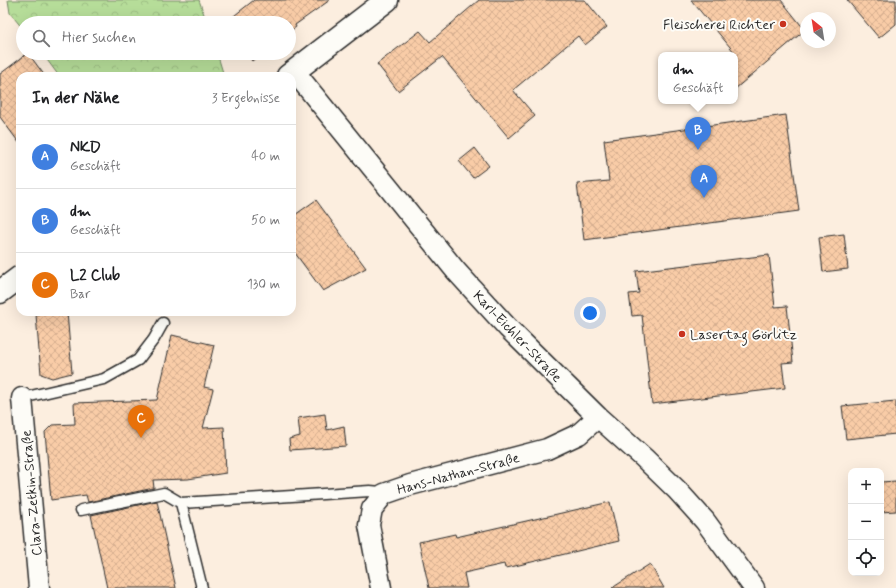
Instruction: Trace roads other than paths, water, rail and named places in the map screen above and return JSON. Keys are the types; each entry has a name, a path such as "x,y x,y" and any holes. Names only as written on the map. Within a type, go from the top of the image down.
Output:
{"street":[{"path":"294,72 387,0"},
{"name":"Karl-Eichler-Straße","path":"296,80 456,271 508,328 598,417 677,490 705,521 754,588"},
{"path":"0,292 16,280"},
{"name":"Clara-Zetkin-Straße","path":"22,398 39,588"},
{"name":"Hans-Nathan-Straße","path":"382,588 369,519 372,509 384,494 410,485 547,449 579,434 598,417"}],"lane":[{"path":"22,398 104,380 138,360 154,339 163,323"},
{"path":"81,510 164,493 181,504 370,491 381,492 384,494"},
{"path":"181,504 202,588"}],"place":[{"name":"Fleischerei Richter","path":"783,24"},
{"name":"dm","path":"698,150"},
{"name":"NKD","path":"704,198"},
{"name":"Lasertag Görlitz","path":"682,334"},
{"name":"L2 Club","path":"141,438"}]}
